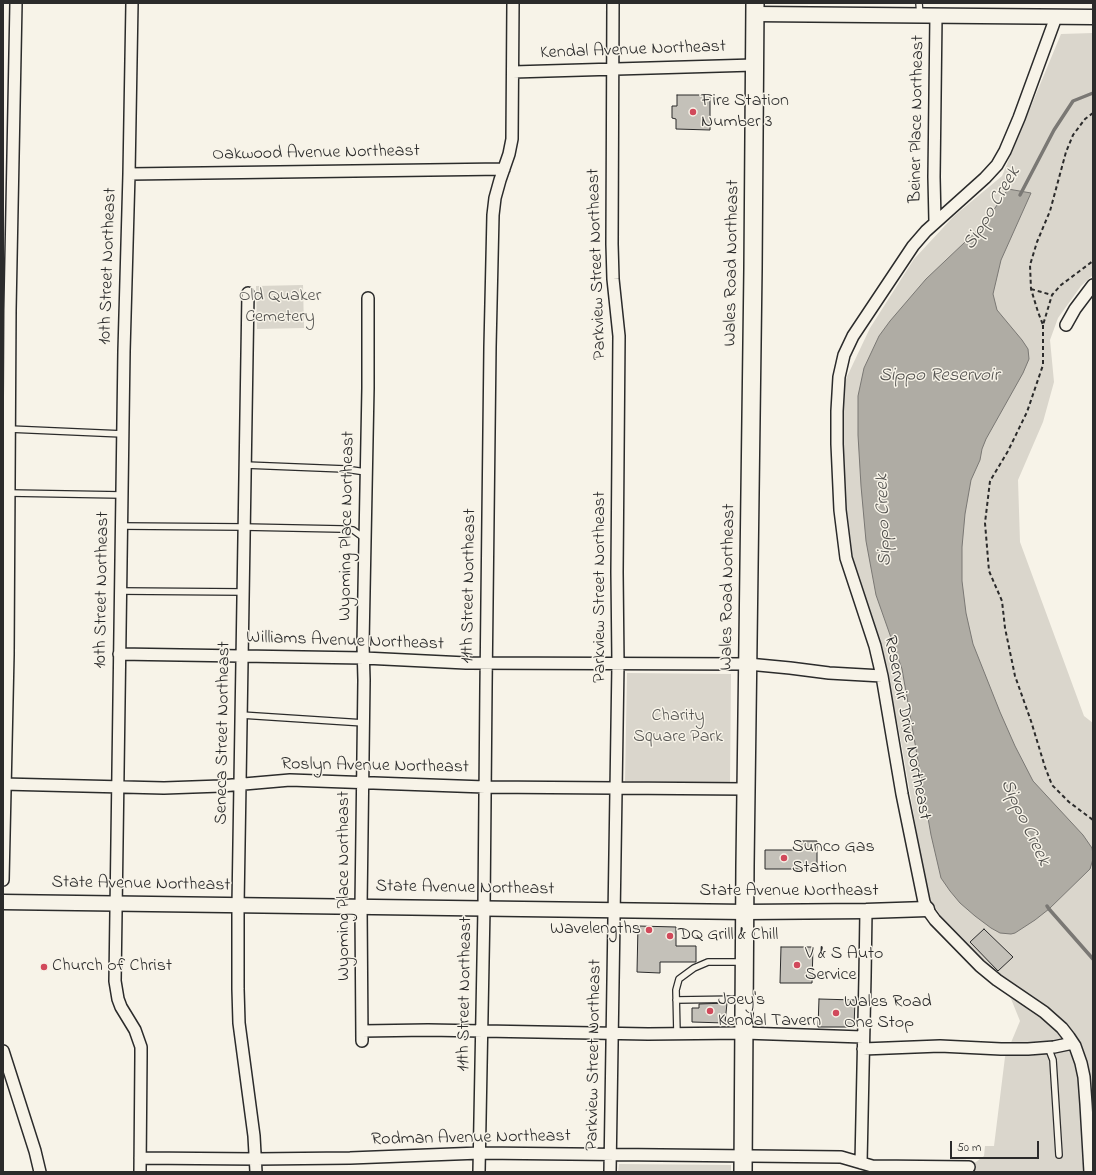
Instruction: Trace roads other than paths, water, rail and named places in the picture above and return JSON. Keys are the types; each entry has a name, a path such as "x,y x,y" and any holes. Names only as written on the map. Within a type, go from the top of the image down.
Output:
{"main road":[{"name":"Wales Road Northeast","path":"743,1164 755,9"}],"street":[{"path":"3,880 4,784 8,662 10,429 6,374 16,3"},
{"name":"10th Street Northeast","path":"132,3 124,351 115,981 121,1007 135,1030 141,1047 140,1172"},
{"name":"11th Street Northeast","path":"480,1172 493,215 495,198 509,154 512,139 512,3"},
{"name":"Parkview Street Northeast","path":"610,1172 618,664 617,572 619,336 613,279 612,244 613,3"},
{"path":"755,9 920,9 936,16 1093,17"},
{"name":"Beiner Place Northeast","path":"935,222 934,177 936,16"},
{"name":"Reservoir Drive Northeast","path":"1056,17 1019,118 1005,151 997,165 985,178 935,222 913,246 853,336 844,355 839,377 836,444 840,510 846,558 875,646 882,676 902,794 924,902 927,909 936,920 980,966 997,980 1044,1012 1062,1028 1075,1046 1084,1077 1090,1172"},
{"name":"Kendal Avenue Northeast","path":"513,72 754,64"},
{"name":"Oakwood Avenue Northeast","path":"129,174 504,169"},
{"path":"1066,325 1093,285"},
{"name":"Seneca Street Northeast","path":"248,293 238,905 239,1023 254,1136 256,1172"},
{"name":"Wyoming Place Northeast","path":"368,298 361,906 362,1036 428,1030 482,1030"},
{"name":"Williams Avenue Northeast","path":"119,654 364,658 466,663 748,664 829,673 882,676"},
{"name":"Roslyn Avenue Northeast","path":"4,784 54,784 118,788 164,788 221,786 290,780 485,787 746,789"},
{"name":"State Avenue Northeast","path":"3,902 614,909 745,912 927,909"},
{"path":"861,1163 866,911"},
{"path":"482,1030 677,1034 744,1033 863,1037"},
{"path":"863,1049 940,1046 1001,1050 1048,1047 1073,1043"},
{"path":"3,1051 35,1151 40,1172"},
{"name":"Rodman Avenue Northeast","path":"140,1158 350,1158 480,1153 610,1155 743,1164 841,1157 872,1166 913,1169 969,1167"}],"lane":[{"path":"10,429 123,434"},
{"path":"245,465 345,469 366,472"},
{"path":"9,493 122,495"},
{"path":"122,526 342,529 353,530 365,538"},
{"path":"120,591 242,592"},
{"path":"241,715 364,723"},
{"path":"677,1034 676,990 679,979 694,968 708,962 745,962"},
{"path":"676,1000 744,999"},
{"path":"1048,1047 1053,1060 1059,1155"}],"water":[{"name":"Sippo Reservoir","path":"1008,189 1031,193 1001,260 993,294 997,310 1028,349 1029,359 1023,373 986,439 980,460 971,480 965,514 962,547 962,581 966,613 973,644 1000,712 1033,781 1083,835 1092,848 1093,854 1090,869 1049,909 1035,920 1011,934 1000,933 975,916 960,903 941,878 931,835 902,669 876,595 866,541 858,435 858,396 864,368 879,336 926,279 984,224"}],"waterway":[{"name":"Sippo Creek","path":"1020,195 1054,130 1073,101 1093,93"},
{"name":"Sippo Creek","path":"1047,906 1093,959"}],"place":[{"name":"Fire Station Number 3","path":"693,112"},
{"name":"Sunco Gas Station","path":"784,858"},
{"name":"Wavelengths","path":"649,930"},
{"name":"DQ Grill & Chill","path":"670,936"},
{"name":"V & S Auto Service","path":"797,965"},
{"name":"Church of Christ","path":"44,967"},
{"name":"Joey's Kendal Tavern","path":"710,1011"},
{"name":"Wales Road One Stop","path":"836,1013"}],"park label":[{"name":"Old Quaker Cemetery","path":"280,307"},
{"name":"Charity Square Park","path":"678,727"}]}
